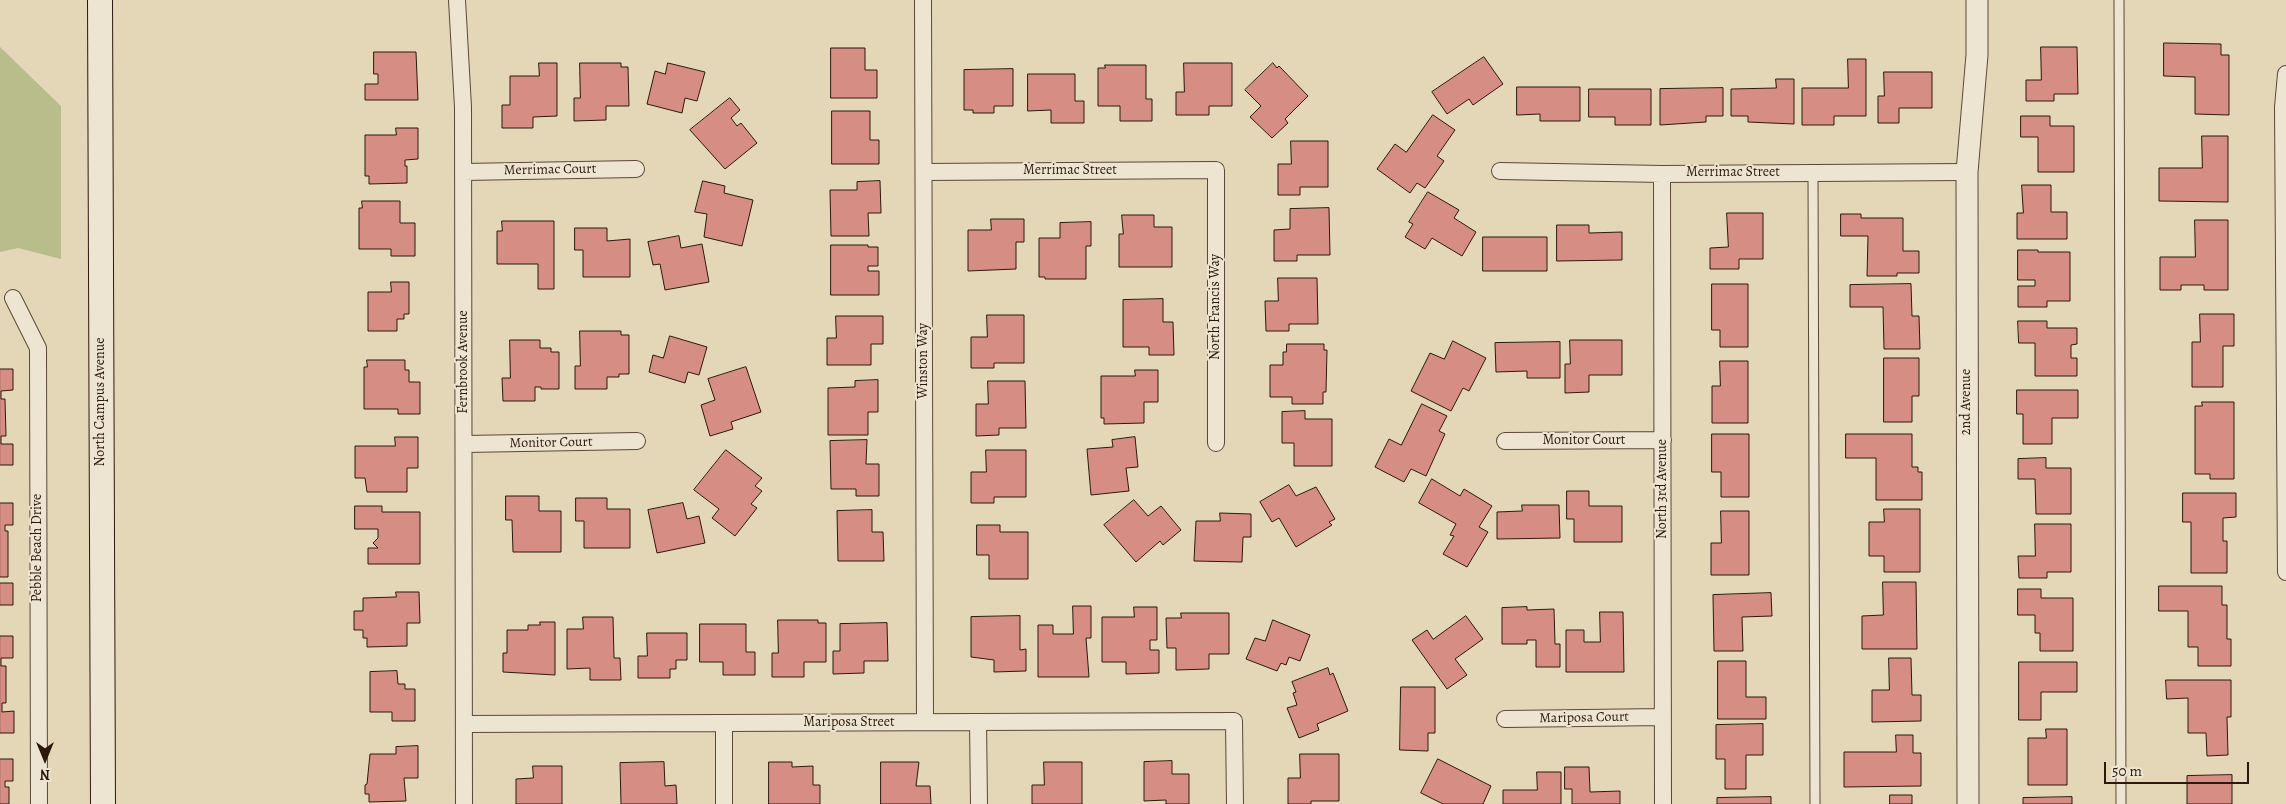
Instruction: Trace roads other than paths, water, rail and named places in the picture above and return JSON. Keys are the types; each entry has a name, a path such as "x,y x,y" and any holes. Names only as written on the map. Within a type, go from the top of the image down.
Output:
{"main road":[{"name":"North Campus Avenue","path":"100,0 103,804"}],"street":[{"name":"Fernbrook Avenue","path":"458,0 463,107 465,444 464,804"},
{"name":"Winston Way","path":"923,0 925,722"},
{"name":"2nd Avenue","path":"1968,804 1967,172 1977,55 1977,0"},
{"path":"2286,74 2283,107 2286,572"},
{"name":"Merrimac Court","path":"463,172 636,169"},
{"name":"Merrimac Street","path":"924,172 1216,170"},
{"name":"North Francis Way","path":"1216,170 1216,443"},
{"name":"Merrimac Street","path":"1500,171 1662,174 1967,172"},
{"name":"North 3rd Avenue","path":"1662,174 1663,804"},
{"name":"Pebble Beach Drive","path":"13,298 38,348 39,804"},
{"name":"Monitor Court","path":"1504,442 1663,440"},
{"name":"Monitor Court","path":"465,444 637,441"},
{"name":"Mariposa Court","path":"1505,719 1663,717"},
{"name":"Mariposa Street","path":"464,724 1234,721 1234,804"},
{"path":"978,722 979,804"},
{"path":"724,724 724,804"}],"lane":[{"path":"2119,0 2122,804"},
{"path":"1813,173 1815,804"}]}
